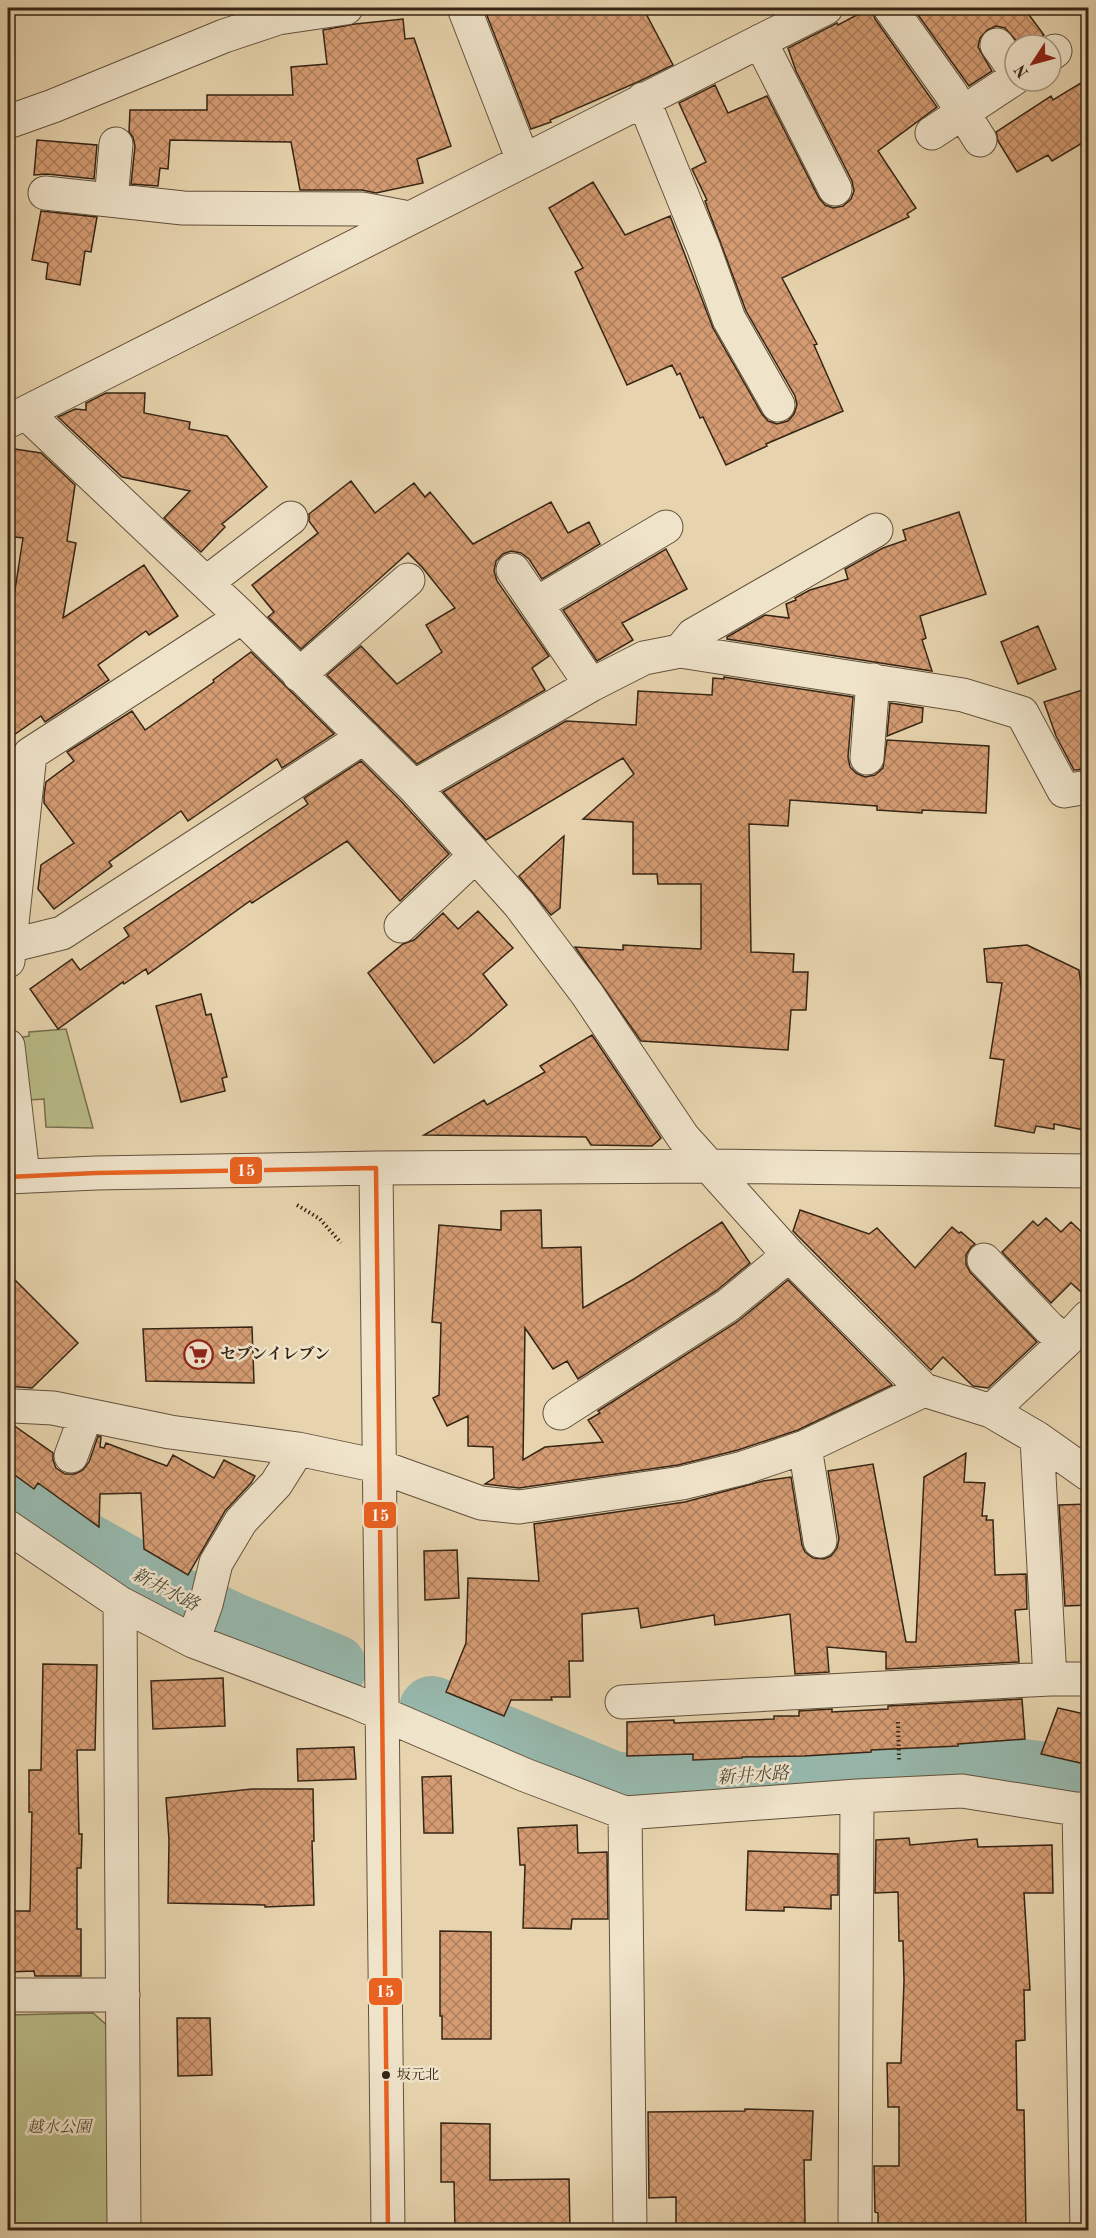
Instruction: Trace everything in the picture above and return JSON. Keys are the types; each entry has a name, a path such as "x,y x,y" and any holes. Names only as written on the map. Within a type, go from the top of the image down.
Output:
{"street":[{"path":"8,122 224,36 278,18 346,8"},
{"path":"464,8 523,160"},
{"path":"826,8 17,417 206,583 414,787 519,904 587,994 683,1137 789,1255 924,1390 991,1411 1037,1438 1089,1474"},
{"path":"890,8 980,140"},
{"path":"760,41 835,189"},
{"path":"932,133 1003,86"},
{"path":"643,99 704,249 729,319 778,405"},
{"path":"111,200 116,144"},
{"path":"45,193 183,208 362,209 409,218"},
{"path":"206,583 291,518"},
{"path":"536,604 666,527"},
{"path":"680,651 693,635 876,530"},
{"path":"513,570 591,685"},
{"path":"299,675 408,580"},
{"path":"242,617 30,754 8,954 62,933 364,737"},
{"path":"414,787 591,685 644,658 680,651 963,695 1022,713 1064,791 1089,787"},
{"path":"867,758 873,680"},
{"path":"401,926 475,856"},
{"path":"8,1046 15,1176 376,1168 711,1166 1089,1171"},
{"path":"376,1168 388,2230"},
{"path":"560,1411 727,1306 789,1255"},
{"path":"984,1260 1049,1328 1066,1341"},
{"path":"991,1411 1089,1317"},
{"path":"8,1404 53,1408 170,1432 298,1449 378,1466 481,1503 519,1507 682,1483 743,1468 806,1447 924,1390"},
{"path":"71,1456 86,1415"},
{"path":"1037,1438 1050,1679"},
{"path":"806,1447 820,1541"},
{"path":"193,1641 206,1604 216,1563 241,1521 276,1484 298,1449"},
{"path":"8,1527 120,1603 193,1641 383,1714 525,1775 625,1813 857,1796 962,1791 1084,1810 1087,2230"},
{"path":"120,1603 124,2230"},
{"path":"622,1702 1050,1679 1089,1679"},
{"path":"855,2230 857,1796"},
{"path":"625,1813 630,2230"},
{"path":"8,1995 123,1995"}],"path":[{"path":"294,1203 320,1219 338,1238 342,1246"},
{"path":"897,1687 900,1794"}],"green space":[{"path":"66,1029 93,1128 46,1127 44,1099 29,1100 23,1037 29,1036 29,1032"},
{"name":"越水公園","path":"93,2013 110,2028 112,2230 13,2230 8,2228 8,2015"}],"building":[{"path":"484,8 643,8 673,65 550,120 551,122 531,129"},
{"path":"872,8 875,19 937,107 878,151 916,208 907,214 909,217 782,278 817,344 814,345 843,411 766,444 767,446 726,465 703,417 700,418 680,373 677,375 672,365 627,385 575,272 583,268 549,208 593,182 625,235 670,216 713,328 762,414 768,421 777,424 788,421 797,405 795,396 746,311 705,201 707,200 692,169 706,162 679,103 715,85 728,113 767,96 819,198 825,205 833,208 843,206 851,199 854,191 852,181 796,71 788,48"},
{"path":"913,8 1024,8 1043,33 1009,33 1005,28 996,26 987,30 980,38 978,47 992,71 969,86"},
{"path":"403,19 405,39 414,38 451,146 417,159 423,183 376,193 362,190 300,190 291,142 170,140 168,169 160,168 158,186 131,184 135,146 129,132 130,110 207,110 207,95 293,95 291,67 327,64 323,30"},
{"path":"1089,78 1089,139 1052,161 1048,155 1017,172 998,141 996,132 1051,96 1053,100"},
{"path":"37,140 97,145 94,179 47,174 34,175"},
{"path":"41,211 97,217 91,252 85,251 80,285 46,279 48,263 32,260"},
{"path":"106,393 145,393 144,413 190,422 189,429 227,436 267,487 222,524 225,527 201,552 164,518 190,491 122,477 58,417 75,409 86,410 86,403"},
{"path":"8,448 41,453 75,485 67,541 76,543 63,618 144,565 178,616 149,635 146,631 98,665 109,680 45,722 41,716 8,739 8,635 23,538 8,536"},
{"path":"351,481 375,513 414,483 425,497 430,492 473,544 551,502 568,533 589,522 600,544 542,579 529,559 521,553 511,551 503,554 496,561 494,571 497,581 549,656 532,668 545,690 417,764 327,675 361,646 397,684 442,652 426,625 455,608 422,567 408,553 301,649 268,617 274,612 252,585 318,533 309,521 309,514"},
{"path":"959,512 986,594 920,616 926,638 922,640 932,671 727,639 765,615 789,618 786,604 810,590 848,579 845,569 883,548 906,540 903,530"},
{"path":"666,549 687,589 622,623 633,640 597,661 563,610"},
{"path":"1038,626 1056,669 1018,684 1001,642"},
{"path":"251,652 334,734 282,768 277,759 188,821 181,811 109,862 112,866 54,909 38,889 41,865 74,843 44,803 44,795 46,782 74,761 67,752 132,711 145,730 214,682 213,680"},
{"path":"724,677 853,697 848,757 850,767 865,777 875,775 883,768 887,740 989,746 986,813 922,810 922,813 877,810 877,806 790,800 788,826 749,824 751,952 794,954 793,972 808,972 806,1010 791,1010 788,1050 641,1041 575,947 623,950 623,945 701,949 701,884 658,884 657,874 633,874 633,822 583,819 634,774 623,758 486,840 443,792 566,721 636,725 638,691 712,695 713,678 724,679"},
{"path":"1089,688 1089,769 1074,770 1056,736 1044,702"},
{"path":"890,703 923,708 922,722 887,736"},
{"path":"361,761 449,854 400,901 347,841 252,903 250,901 148,974 146,969 124,984 123,982 58,1029 30,989 72,959 80,970 129,936 124,928 308,804 304,798"},
{"path":"564,836 560,908 551,915 519,876"},
{"path":"478,911 513,948 483,974 507,1005 434,1063 368,973 403,944 414,940 443,913 458,929"},
{"path":"1027,945 1079,970 1087,1031 1089,1032 1089,1131 1054,1124 1054,1129 1036,1126 1034,1133 995,1126 1004,1060 990,1058 1002,983 987,982 984,949"},
{"path":"201,994 206,1015 211,1014 227,1077 222,1078 225,1091 181,1102 156,1006"},
{"path":"592,1035 661,1138 652,1146 591,1145 586,1137 424,1135 484,1100 487,1105 545,1072 540,1066"},
{"path":"541,1210 542,1248 581,1247 583,1308 634,1279 722,1222 750,1263 716,1291 578,1379 567,1361 553,1369 525,1328 523,1460 545,1447 603,1442 588,1420 600,1413 598,1411 737,1322 788,1280 892,1385 798,1430 738,1450 678,1465 519,1488 485,1484 494,1478 493,1447 468,1446 468,1416 447,1426 433,1398 439,1395 441,1323 432,1322 439,1225 501,1230 501,1211"},
{"path":"800,1210 869,1234 877,1228 915,1268 952,1227 959,1233 961,1232 975,1244 966,1255 966,1264 970,1272 1037,1342 988,1388 973,1386 943,1357 931,1370 793,1231"},
{"path":"1046,1218 1061,1232 1071,1222 1089,1239 1089,1299 1071,1283 1051,1303 1002,1252 1033,1221 1038,1226"},
{"path":"8,1273 78,1343 32,1388 8,1386"},
{"name":"セブンイレブン","path":"252,1327 254,1383 146,1381 143,1329"},
{"path":"8,1424 13,1425 53,1453 56,1468 65,1474 75,1474 83,1470 89,1462 98,1436 101,1437 100,1447 104,1448 106,1443 167,1466 173,1455 214,1478 224,1460 255,1476 225,1511 188,1575 144,1549 141,1493 100,1494 99,1527 38,1483 34,1489 8,1470"},
{"path":"966,1453 964,1482 985,1483 982,1516 987,1516 986,1520 993,1520 995,1575 1026,1574 1027,1609 1015,1610 1019,1662 886,1669 886,1652 827,1647 829,1672 795,1674 790,1614 715,1625 714,1615 641,1628 638,1608 582,1614 583,1661 569,1661 570,1697 551,1697 552,1700 511,1700 504,1716 446,1692 466,1643 468,1578 539,1581 534,1524 685,1502 763,1481 791,1477 802,1545 805,1552 813,1558 824,1559 831,1556 837,1548 839,1539 828,1471 873,1464 906,1642 916,1642 924,1477"},
{"path":"1089,1504 1089,1605 1065,1606 1059,1505"},
{"path":"457,1550 459,1598 425,1600 424,1551"},
{"path":"43,1664 97,1665 95,1750 77,1750 79,1834 82,1834 81,1868 77,1868 77,1929 81,1929 81,1976 35,1976 34,1971 8,1972 8,1911 30,1911 32,1812 29,1812 29,1770 41,1770"},
{"path":"223,1678 225,1726 153,1729 151,1681"},
{"path":"1022,1699 1025,1739 958,1744 958,1746 804,1756 693,1760 693,1754 627,1756 627,1722 674,1720 674,1723 774,1719 774,1716 799,1716 799,1711 888,1709 888,1706"},
{"path":"1058,1708 1089,1715 1089,1765 1041,1754"},
{"path":"354,1747 356,1779 298,1781 297,1749"},
{"path":"451,1776 453,1833 424,1833 422,1777"},
{"path":"252,1789 313,1789 314,1905 265,1907 265,1905 168,1903 169,1840 166,1798"},
{"path":"577,1825 578,1853 607,1852 608,1919 572,1919 571,1929 523,1928 525,1865 520,1865 518,1828"},
{"path":"909,1838 910,1845 977,1839 978,1847 1052,1845 1053,1893 1024,1893 1030,1990 1024,1990 1025,2040 1016,2041 1017,2110 1024,2110 1026,2230 878,2230 878,2213 875,2212 874,2166 899,2166 899,2107 888,2107 887,2063 901,2063 904,1981 903,1941 899,1941 898,1892 875,1893 876,1840"},
{"path":"748,1851 838,1854 838,1895 831,1895 831,1909 784,1907 784,1911 746,1910"},
{"path":"440,1931 491,1932 491,2039 442,2039"},
{"path":"177,2018 210,2018 212,2075 178,2076"},
{"path":"745,2109 813,2111 811,2160 804,2160 805,2223 676,2225 676,2197 649,2198 648,2112 745,2111"},
{"path":"441,2123 490,2124 490,2180 569,2179 570,2230 455,2230 454,2182 441,2182"}],"waterway":[{"name":"新井水路","path":"8,1494 56,1529 133,1572 164,1593 231,1625 334,1667"},
{"name":"新井水路","path":"432,1709 617,1786 778,1773 988,1768 1039,1774 1088,1785"}],"transit line":[{"name":"15","path":"8,1177 96,1173 376,1168 388,2230"}],"place":[{"name":"セブンイレブン","path":"199,1355"},
{"name":"坂元北","path":"386,2075"}]}
